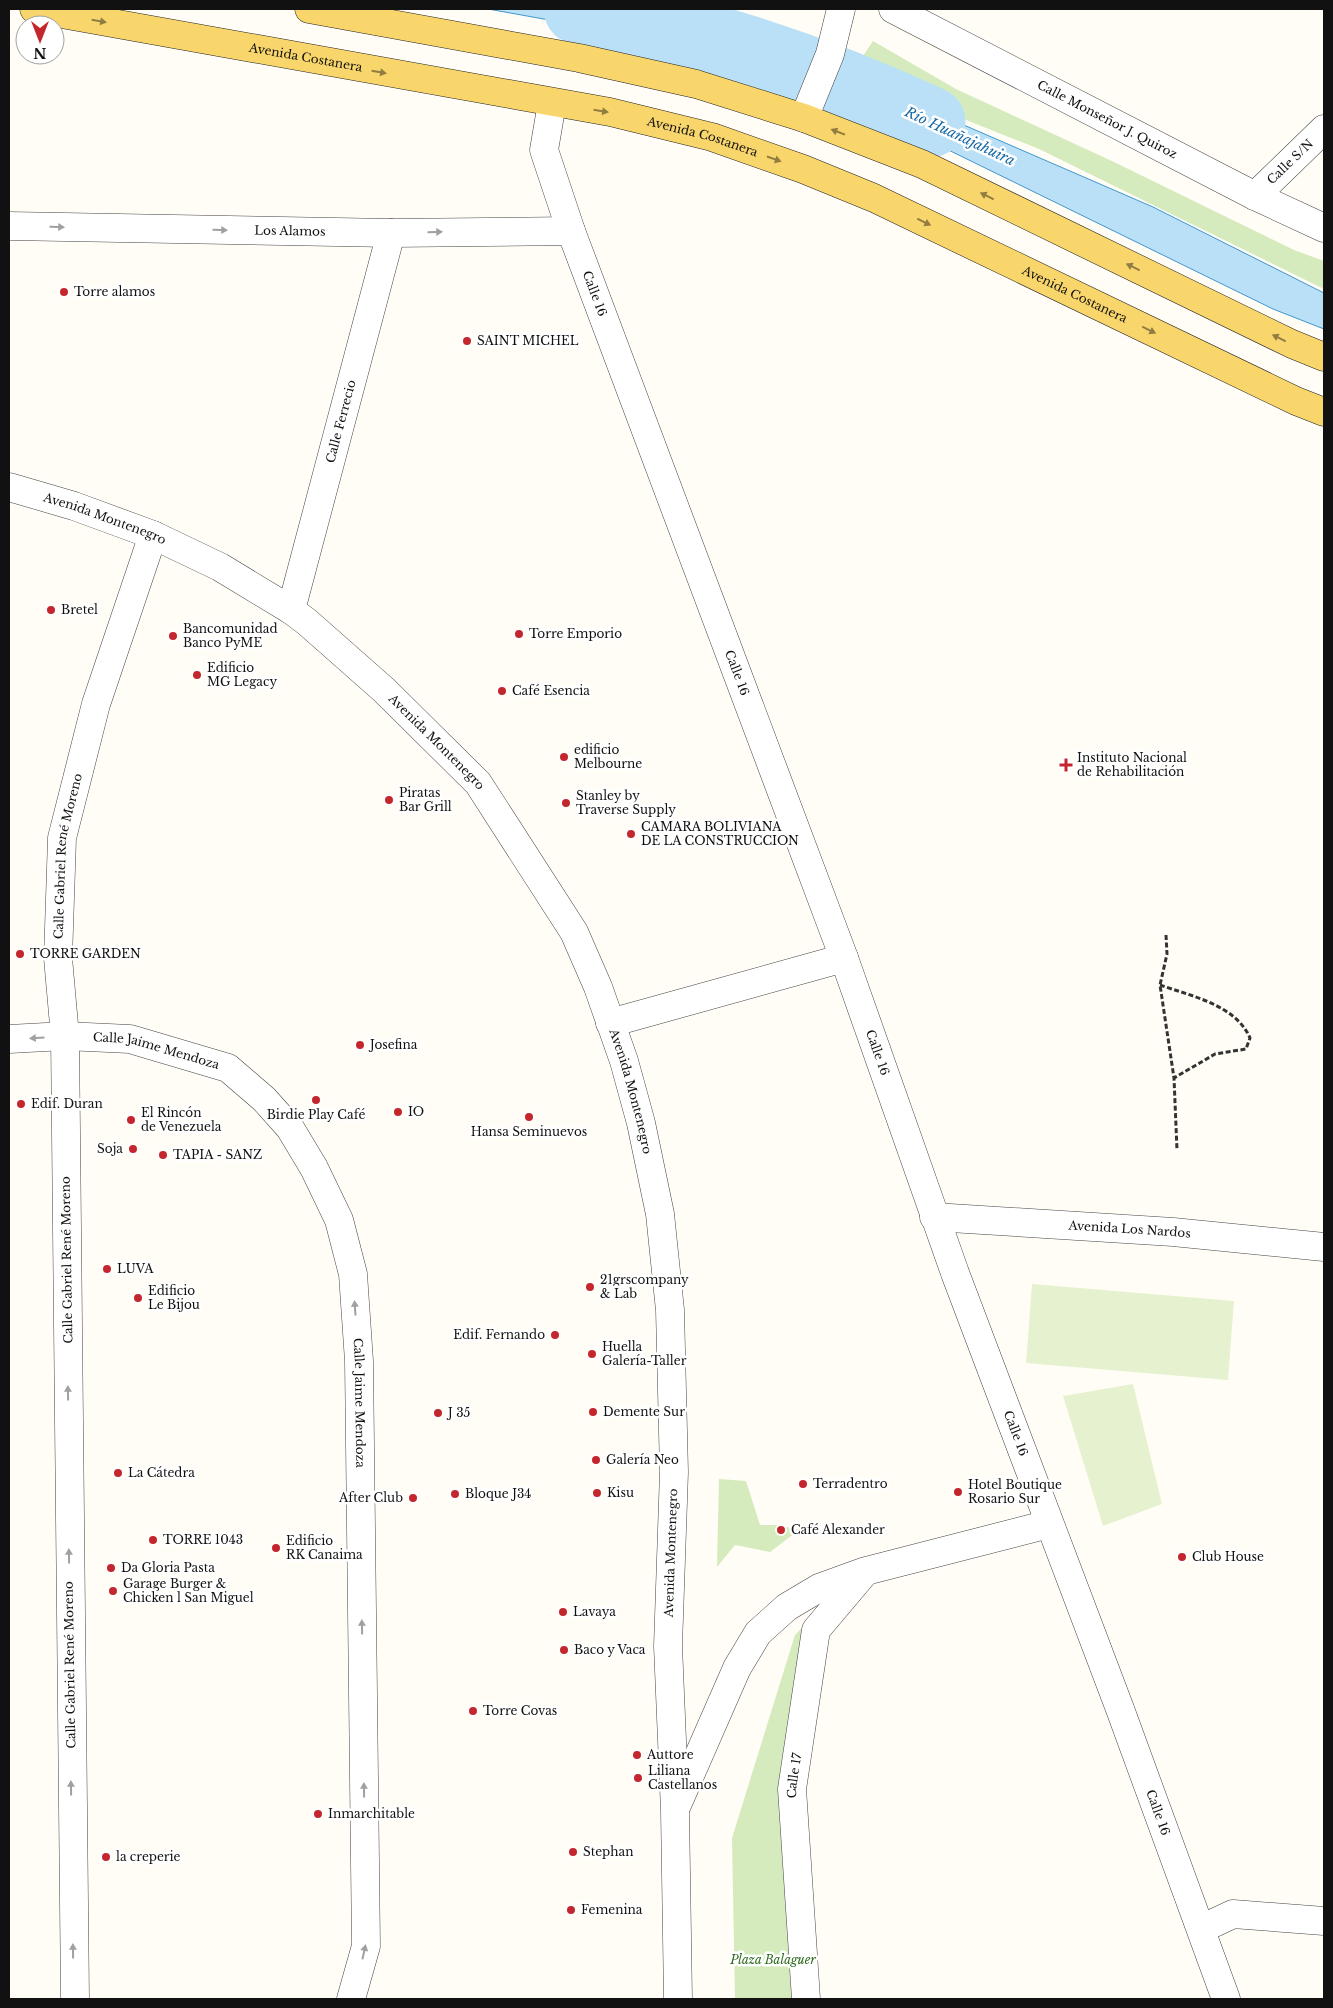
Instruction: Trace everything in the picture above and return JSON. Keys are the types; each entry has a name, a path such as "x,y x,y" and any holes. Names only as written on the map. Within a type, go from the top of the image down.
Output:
{"main road":[{"name":"Avenida Costanera","path":"34,9 610,112 712,137 803,169 874,198 1287,397 1324,412"},
{"path":"309,9 598,63 808,108 1283,340 1324,357"}],"street":[{"path":"808,108 830,54 841,9"},
{"name":"Calle Monseñor J. Quiroz","path":"893,9 1256,196 1324,228"},
{"name":"Calle 16","path":"552,103 544,150 571,231 844,958 934,1216 1226,1999"},
{"name":"Calle S/N","path":"1256,196 1324,129"},
{"name":"Los Alamos","path":"9,226 391,232 571,231"},
{"name":"Calle Ferrecio","path":"291,610 391,232"},
{"name":"Avenida Montenegro","path":"9,487 74,506 153,535 220,567 291,610 384,690 478,783 574,932 624,1061 641,1123 660,1214 670,1310 674,1472 668,1646 678,1999"},
{"name":"Calle Gabriel René Moreno","path":"75,1999 65,1036 58,958 62,838 96,704 153,535"},
{"path":"610,1023 844,958"},
{"name":"Calle Jaime Mendoza","path":"9,1039 65,1036 130,1039 228,1068 264,1099 290,1128 314,1168 339,1220 353,1274 359,1361 366,1946 351,1999"},
{"name":"Avenida Los Nardos","path":"934,1216 1173,1232 1324,1248"},
{"path":"674,1811 737,1668 758,1634 787,1607 819,1588 866,1571 1049,1524"},
{"name":"Calle 17","path":"806,1999 792,1789 816,1630 866,1571"},
{"path":"1201,1929 1233,1914 1324,1921"}],"path":[{"path":"1166,935 1167,954 1160,985 1174,1078 1177,1150"},
{"path":"1160,985 1225,1010 1246,1028 1250,1038 1246,1049 1215,1054 1174,1078"}],"green space":[{"path":"873,41 956,89 1114,162 1294,250 1324,261 1324,289 1039,149 916,100 853,71"},
{"path":"1032,1284 1234,1301 1228,1380 1026,1363"},
{"path":"1133,1384 1162,1504 1103,1526 1063,1396"},
{"path":"719,1479 746,1481 760,1525 778,1525 799,1530 770,1552 735,1545 717,1567"},
{"name":"Plaza Balaguer","path":"819,1611 797,1696 814,1999 735,1999 732,1838 795,1635"}],"water":[{"path":"488,9 611,9 616,32"},
{"path":"846,71 943,116 1153,207 1324,293 1324,329 1273,309 926,139 833,99"}],"waterway":[{"name":"Río Huañajahuira","path":"579,9 669,29 758,54 802,69 930,122"}],"place":[{"name":"Torre alamos","path":"64,292"},
{"name":"SAINT MICHEL","path":"467,341"},
{"name":"Bretel","path":"51,610"},
{"name":"Torre Emporio","path":"519,634"},
{"name":"Bancomunidad Banco PyME","path":"173,636"},
{"name":"Edificio MG Legacy","path":"197,675"},
{"name":"Café Esencia","path":"502,691"},
{"name":"edificio Melbourne","path":"564,757"},
{"name":"Instituto Nacional de Rehabilitación","path":"1066,765"},
{"name":"Piratas Bar Grill","path":"389,800"},
{"name":"Stanley by Traverse Supply","path":"566,803"},
{"name":"CAMARA BOLIVIANA DE LA CONSTRUCCION","path":"631,834"},
{"name":"TORRE GARDEN","path":"20,954"},
{"name":"Josefina","path":"360,1045"},
{"name":"Birdie Play Café","path":"316,1100"},
{"name":"Edif. Duran","path":"21,1104"},
{"name":"IO","path":"398,1112"},
{"name":"Hansa Seminuevos","path":"529,1117"},
{"name":"El Rincón de Venezuela","path":"131,1120"},
{"name":"Soja","path":"133,1149"},
{"name":"TAPIA - SANZ","path":"163,1155"},
{"name":"LUVA","path":"107,1269"},
{"name":"21grscompany & Lab","path":"590,1287"},
{"name":"Edificio Le Bijou","path":"138,1298"},
{"name":"Edif. Fernando","path":"555,1335"},
{"name":"Huella Galería-Taller","path":"592,1354"},
{"name":"Demente Sur","path":"593,1412"},
{"name":"J 35","path":"438,1413"},
{"name":"Galería Neo","path":"596,1460"},
{"name":"La Cátedra","path":"118,1473"},
{"name":"Terradentro","path":"803,1484"},
{"name":"Hotel Boutique Rosario Sur","path":"958,1492"},
{"name":"Kisu","path":"597,1493"},
{"name":"Bloque J34","path":"455,1494"},
{"name":"After Club","path":"413,1498"},
{"name":"Café Alexander","path":"781,1530"},
{"name":"TORRE 1043","path":"153,1540"},
{"name":"Edificio RK Canaima","path":"276,1548"},
{"name":"Club House","path":"1182,1557"},
{"name":"Da Gloria Pasta","path":"111,1568"},
{"name":"Garage Burger & Chicken l San Miguel","path":"113,1591"},
{"name":"Lavaya","path":"563,1612"},
{"name":"Baco y Vaca","path":"564,1650"},
{"name":"Torre Covas","path":"473,1711"},
{"name":"Auttore","path":"637,1755"},
{"name":"Liliana Castellanos","path":"638,1778"},
{"name":"Inmarchitable","path":"318,1814"},
{"name":"Stephan","path":"573,1852"},
{"name":"la creperie","path":"106,1857"},
{"name":"Femenina","path":"571,1910"}]}
